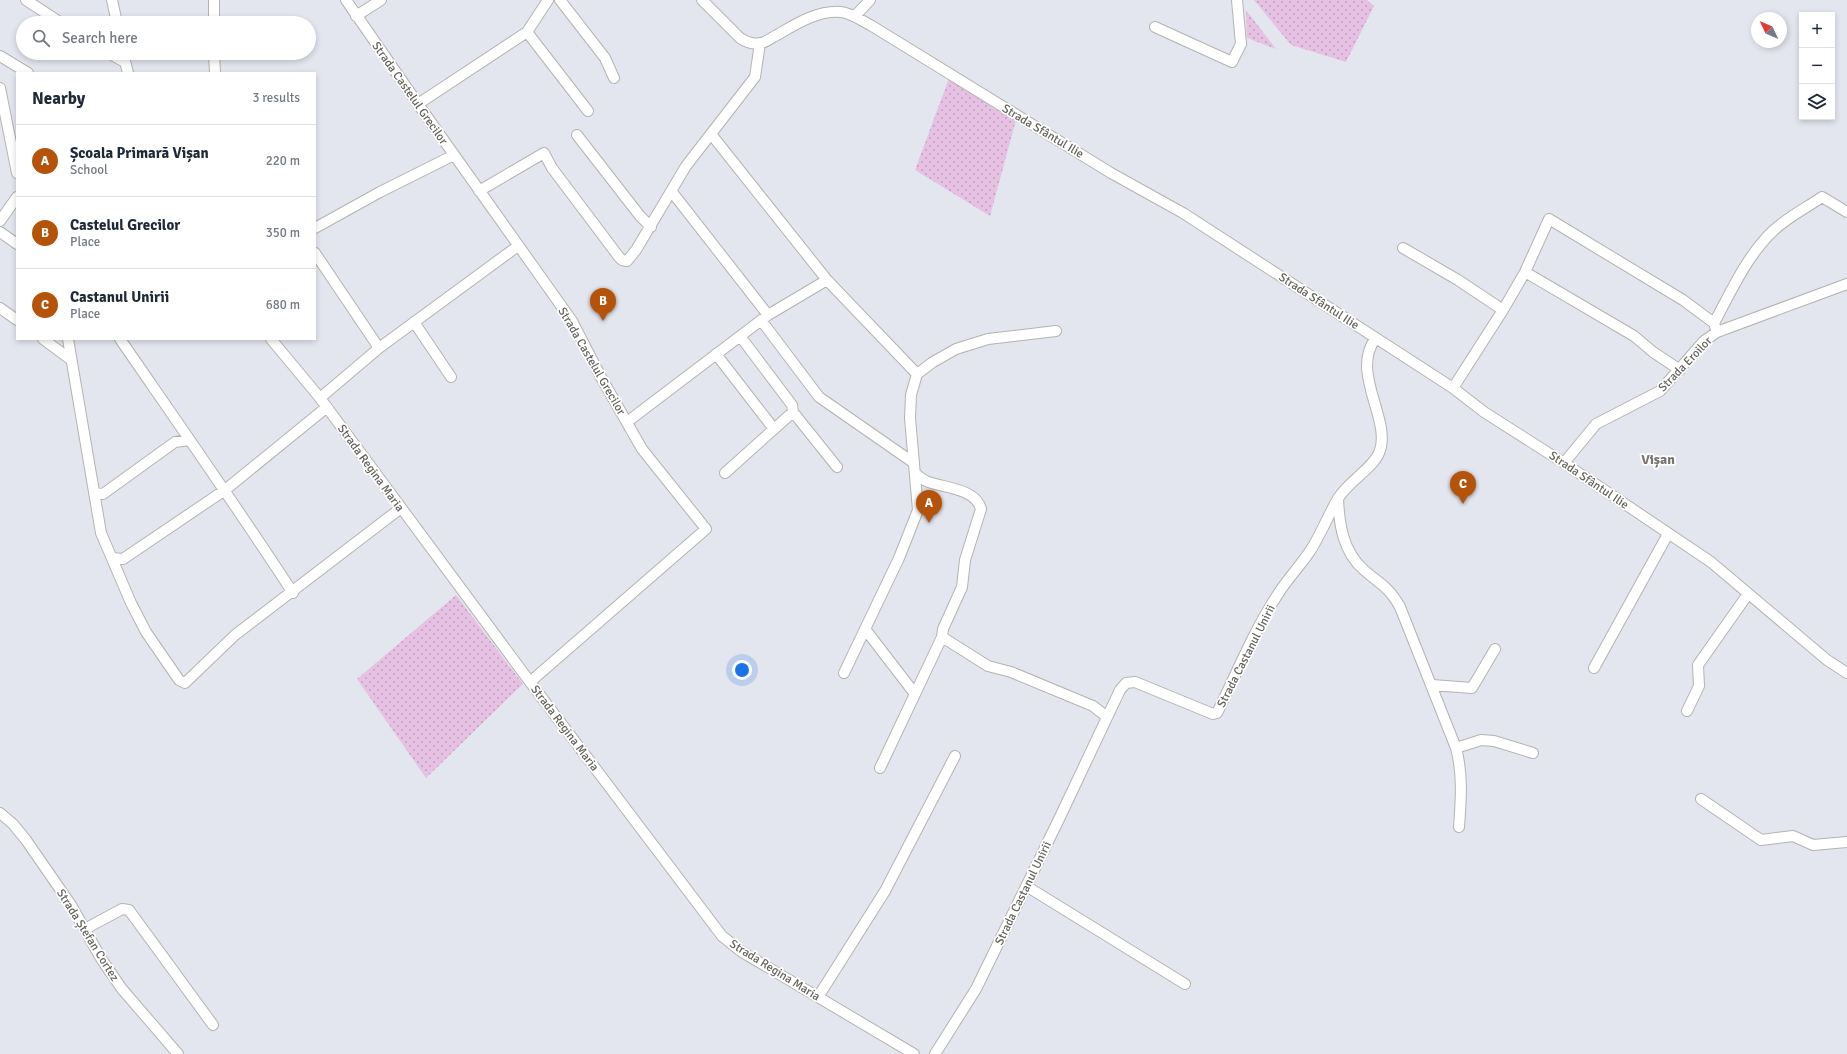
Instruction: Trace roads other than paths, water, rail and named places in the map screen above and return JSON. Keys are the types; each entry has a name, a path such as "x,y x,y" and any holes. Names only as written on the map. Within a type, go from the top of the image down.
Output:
{"street":[{"path":"26,0 50,16"},
{"path":"112,0 115,16"},
{"path":"214,0 214,16"},
{"name":"Strada Castelul Grecilor","path":"346,0 454,156 572,321 602,379 642,449 706,529 530,682"},
{"path":"356,16 381,0"},
{"path":"418,104 527,32 548,0"},
{"path":"560,0 605,58 614,78"},
{"path":"479,191 544,154 552,168 622,260 627,261 632,256 651,227 698,148 711,134 755,77 760,43 746,42 740,38 702,0"},
{"path":"855,16 870,0"},
{"path":"1155,27 1232,62 1241,44 1237,0"},
{"name":"Strada Sfântul Ilie","path":"760,43 801,22 817,16 833,12 843,12 855,16 1111,173 1183,213 1453,388 1484,412 1564,463 1711,562 1827,660 1847,673"},
{"path":"527,32 588,111"},
{"path":"0,56 26,72"},
{"path":"125,60 128,72"},
{"path":"214,60 215,72"},
{"path":"0,88 16,168"},
{"path":"577,134 640,216 651,227"},
{"path":"711,134 827,280 917,374"},
{"path":"316,227 380,192 454,156"},
{"path":"672,192 764,317 819,397 915,468 924,480 968,494 980,504 981,509 965,560 962,587 943,629 942,637 880,768"},
{"path":"1453,388 1503,310 1525,272 1549,219 1683,300 1715,328 1755,250 1773,230 1788,218 1822,197 1847,212"},
{"path":"0,221 16,198"},
{"path":"0,232 16,243"},
{"path":"320,398 379,348 518,246"},
{"path":"1403,248 1458,280 1503,310"},
{"path":"316,254 379,348"},
{"path":"1525,272 1634,336 1653,352 1680,370"},
{"path":"627,422 764,317 827,280"},
{"name":"Strada Eroilor","path":"1564,463 1596,424 1660,391 1680,370 1715,328 1847,284"},
{"path":"0,308 16,319"},
{"path":"414,322 451,377"},
{"path":"844,673 899,558 918,510 910,411 911,395 917,374 933,362 956,349 988,339 1056,331"},
{"path":"740,336 792,405 793,412 837,467"},
{"name":"Strada Castanul Unirii","path":"935,1054 976,988 1120,690 1126,683 1130,682 1142,684 1212,714 1217,713 1255,633 1278,594 1312,548 1344,489 1375,460 1381,447 1381,427 1369,385 1368,370 1369,354 1376,338"},
{"path":"44,340 70,359"},
{"path":"68,340 70,359 101,533 130,603 146,632 179,680 185,683 235,635 293,593 401,508"},
{"path":"121,340 225,490 293,593"},
{"name":"Strada Regina Maria","path":"272,340 320,398 530,682 722,936 742,952 914,1054"},
{"path":"716,354 774,429"},
{"path":"112,558 123,559 225,490 326,407"},
{"path":"725,473 793,412"},
{"path":"94,493 103,494 175,442 189,440"},
{"path":"1338,498 1339,514 1347,548 1359,565 1392,593 1400,607 1456,748 1460,763 1462,791 1459,827"},
{"path":"1594,668 1668,534"},
{"path":"1687,711 1699,686 1698,665 1748,594"},
{"path":"866,629 915,694"},
{"path":"942,637 988,666 1012,672 1093,706 1107,717"},
{"path":"1432,685 1472,688 1495,649"},
{"path":"1456,748 1481,740 1494,741 1533,753"},
{"path":"818,997 885,891 955,756"},
{"path":"1701,799 1761,840 1794,836 1813,845 1847,842"},
{"name":"Strada Ștefan Cortez","path":"0,813 13,824 26,840 71,905 102,960 122,989 178,1054"},
{"path":"1026,887 1185,984"},
{"path":"85,929 122,909 129,910 213,1026"}],"place":[{"name":"Castelul Grecilor","path":"603,321"},
{"name":"Castanul Unirii","path":"1463,504"},
{"name":"Școala Primară Vișan","path":"929,523"}],"district":[{"name":"Vișan","path":"1658,459"}]}
